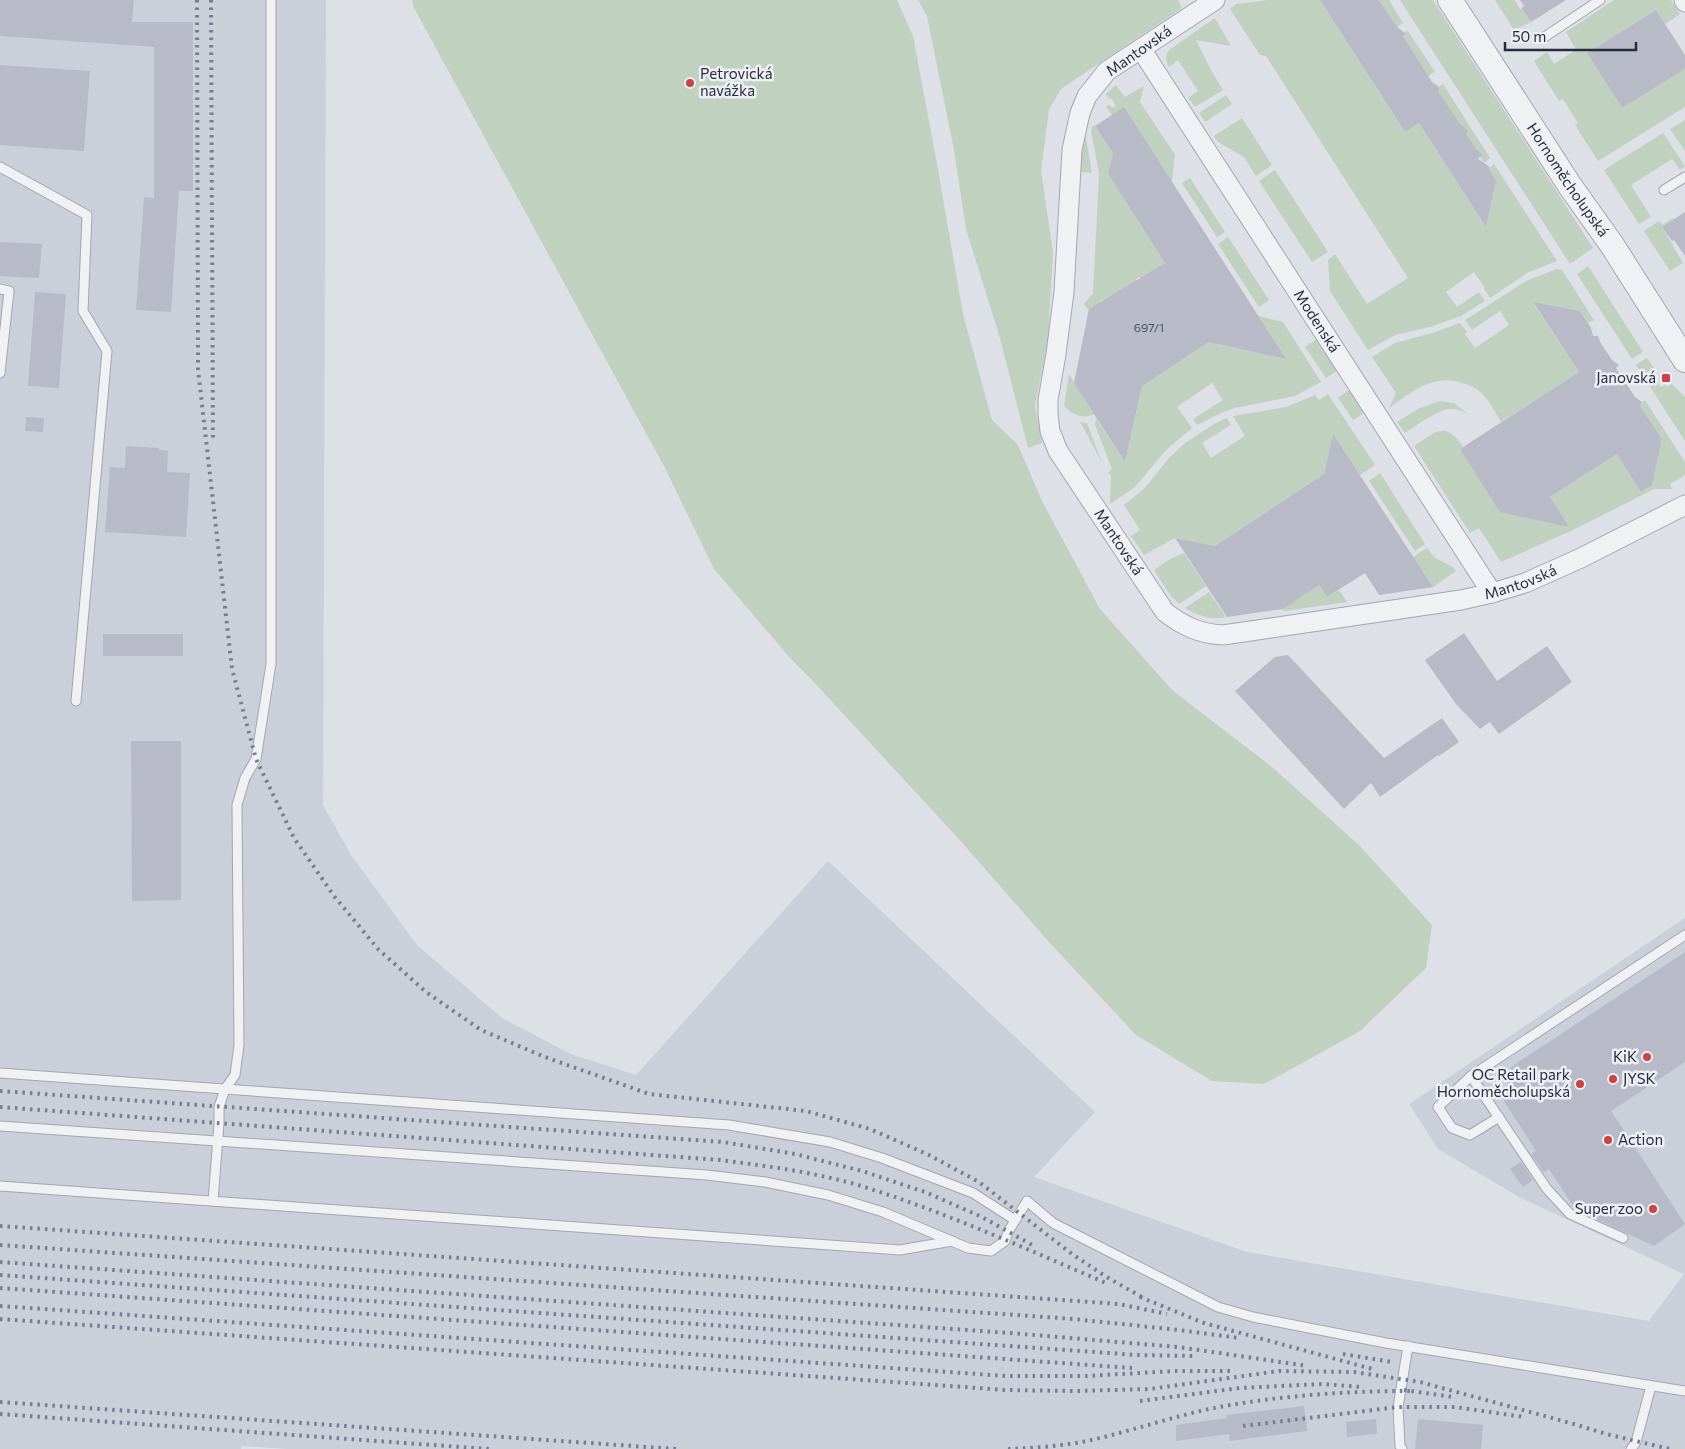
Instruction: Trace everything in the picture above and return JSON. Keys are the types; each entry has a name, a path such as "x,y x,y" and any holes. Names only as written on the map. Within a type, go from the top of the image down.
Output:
{"street":[{"name":"Mantovská","path":"1215,0 1108,71 1087,96 1080,114 1072,150 1064,292 1048,400 1050,431 1058,451 1165,612 1178,622 1199,631 1217,634 1236,633 1461,600 1525,583 1581,558 1685,505"},
{"name":"Hornoměcholupská","path":"1450,0 1570,186 1612,245 1685,360"},
{"name":"Modenská","path":"1141,49 1492,593"}],"lane":[{"path":"213,1201 219,1107 225,1089 235,1075 239,1045 237,804 244,778 256,759 271,664 272,0"},
{"path":"1543,38 1600,0"},
{"path":"0,168 87,215 83,311 107,351 76,701"},
{"path":"1664,190 1685,177"},
{"path":"0,290 9,291 0,373"},
{"path":"1499,1117 1470,1135 1452,1128 1438,1107 1471,1076 1685,935"},
{"path":"0,1073 729,1125 830,1142 882,1158 973,1193 1015,1220"},
{"path":"1471,1076 1547,1189 1570,1214 1623,1238"},
{"path":"0,1126 707,1175 765,1182 828,1195 883,1212 968,1248 991,1251 1006,1240 1015,1220 1027,1201 1053,1223 1218,1307 1253,1317 1408,1346 1685,1392"},
{"path":"0,1186 900,1250 952,1241"},
{"path":"1402,1449 1400,1446 1398,1407 1408,1346"},
{"path":"1631,1449 1636,1442 1651,1386"}],"shaded area":[{"path":"0,0 326,0 323,805 351,855 417,945 502,1018 571,1054 636,1075 828,861 1095,1112 1034,1177 1247,1252 1649,1321 1684,1274 1519,1197 1438,1149 1409,1104 1685,918 1685,1449 287,1449 241,1446 241,1449 0,1449"}],"green space":[{"path":"412,0 897,0 913,36 963,314 992,420 1018,445 1042,501 1100,609 1172,690 1272,767 1360,846 1432,925 1426,968 1360,1031 1264,1084 1212,1081 1136,1035 1050,943 957,837 790,658 714,569 665,468 414,8"},
{"path":"918,0 1178,0 1182,8 1061,89 1049,110 1041,170 1053,253 1048,340 1035,406 1042,443 1028,448 999,335 966,229 954,150 927,16"},
{"path":"1268,0 1320,0 1405,132 1419,123 1486,227 1496,181 1489,169 1494,164 1557,261 1527,273 1490,298 1474,272 1446,292 1457,307 1479,292 1485,301 1461,316 1430,327 1395,335 1368,350 1330,291 1328,260 1335,254 1367,304 1408,278 1266,56 1260,55 1230,9 1237,4"},
{"path":"1379,0 1389,0 1403,23 1397,27"},
{"path":"1400,0 1433,0 1593,248 1570,264"},
{"path":"1495,0 1515,0 1531,22 1514,30"},
{"path":"1614,0 1671,0 1680,14 1665,24 1656,10 1587,53 1622,108 1685,69 1685,107 1598,161 1575,125 1578,123 1563,99 1559,101 1534,61 1547,52 1554,64 1576,50 1566,32"},
{"path":"1215,18 1231,46 1196,40 1223,90 1195,107 1188,98 1198,91 1178,60 1169,67 1166,56 1169,50"},
{"path":"1407,30 1435,72 1428,76 1403,36"},
{"path":"1443,84 1490,158 1484,163 1438,91 1439,87"},
{"path":"1116,85 1125,97 1144,86 1140,102 1175,155 1172,182 1123,107 1118,123 1106,107 1109,104 1112,108 1116,106 1106,94"},
{"path":"1226,95 1232,104 1205,122 1199,113"},
{"path":"1242,118 1272,165 1256,176 1244,157 1218,142 1214,136"},
{"path":"1685,120 1685,151 1670,129"},
{"path":"1093,125 1113,153 1108,174 1165,263 1141,278 1139,277 1136,279 1137,281 1103,300 1089,311 1084,304 1093,293 1099,174 1091,130"},
{"path":"1085,132 1092,173 1079,172"},
{"path":"1663,133 1685,166 1680,170 1672,159 1631,185 1651,217 1639,224 1604,170"},
{"path":"1275,170 1328,252 1312,262 1259,181"},
{"path":"1190,178 1225,232 1217,237 1182,183"},
{"path":"1673,218 1662,227 1683,263 1670,271 1644,231 1659,221 1662,225"},
{"path":"1228,237 1269,300 1259,307 1218,244"},
{"path":"1588,266 1643,352 1632,359 1577,274"},
{"path":"1557,269 1562,270 1594,320 1588,323 1580,311 1533,303 1579,372 1501,422 1489,402 1479,391 1468,385 1451,381 1441,381 1423,386 1389,408 1396,393 1372,357 1395,343 1460,323 1475,348 1509,325 1500,311 1472,330 1465,320 1528,280"},
{"path":"1258,316 1283,322 1321,382 1295,396 1235,408 1197,425 1193,419 1223,400 1212,383 1177,407 1192,428 1166,450 1135,487 1110,504 1111,476 1108,472 1112,469 1095,425 1096,418 1125,462 1140,395 1136,389 1214,339 1218,344 1285,359"},
{"path":"1317,339 1337,371 1326,378 1305,347"},
{"path":"1647,358 1654,368 1650,371 1661,387 1665,385 1667,387 1672,384 1685,397 1685,441 1636,365"},
{"path":"1069,374 1094,414 1090,416 1078,415 1064,406"},
{"path":"1349,390 1364,413 1353,420 1338,398"},
{"path":"1328,394 1375,465 1360,475 1333,435 1324,474 1215,546 1175,538 1144,555 1131,536 1140,530 1124,505 1144,489 1168,459 1185,443 1227,418 1231,425 1202,443 1211,458 1245,436 1233,416 1286,407 1315,395 1319,400"},
{"path":"1645,400 1685,462 1685,475 1670,484 1672,489 1654,489 1573,530 1501,562 1479,528 1470,533 1414,446 1434,433 1445,431 1450,433 1463,446 1460,449 1568,527 1550,497 1617,454 1641,491 1652,485 1662,439 1640,406"},
{"path":"1440,401 1454,403 1469,415 1462,411 1448,409 1405,433 1397,422 1420,408"},
{"path":"1079,422 1087,423 1102,463 1082,425"},
{"path":"1380,473 1425,544 1415,551 1369,481"},
{"path":"1427,548 1434,557 1456,571 1433,587 1413,557"},
{"path":"1184,553 1206,586 1179,604 1171,596 1154,570 1170,559"},
{"path":"1319,585 1327,597 1339,590 1347,602 1285,611 1281,609"},
{"path":"1209,592 1226,617 1210,618 1185,608"}],"building":[{"path":"0,0 134,0 132,22 193,22 193,191 179,191 171,312 136,310 144,197 154,198 154,47 0,36"},
{"path":"1320,0 1379,0 1397,27 1405,33 1403,36 1432,82 1440,88 1438,91 1460,124 1468,131 1466,134 1476,149 1482,154 1478,159 1490,167 1489,169 1496,181 1486,227 1419,123 1405,132"},
{"path":"1520,0 1566,0 1531,22 1522,8 1524,6"},
{"path":"1656,10 1685,55 1685,69 1622,108 1587,53"},
{"path":"0,65 90,71 84,151 0,145"},
{"path":"1124,107 1286,359 1209,342 1142,386 1125,462 1074,383 1089,309 1165,263 1108,174 1113,153 1095,126"},
{"path":"1685,212 1685,256 1662,227"},
{"path":"0,242 42,244 39,278 0,276"},
{"path":"35,292 66,294 59,388 28,386"},
{"path":"1533,302 1580,311 1591,328 1593,336 1598,336 1612,360 1619,365 1616,368 1635,397 1642,402 1640,406 1662,439 1652,485 1641,492 1617,454 1550,497 1569,527 1500,512 1460,449 1579,372"},
{"path":"26,417 44,418 43,432 25,431"},
{"path":"1333,434 1433,587 1379,595 1365,573 1327,597 1319,585 1283,609 1227,617 1175,538 1215,546 1324,474"},
{"path":"126,446 159,448 159,450 168,451 167,472 190,473 186,537 105,532 110,467 125,468"},
{"path":"1464,633 1497,681 1547,646 1572,682 1499,734 1490,722 1480,729 1456,704 1425,660"},
{"path":"103,634 183,634 183,656 103,656"},
{"path":"1288,655 1384,758 1442,718 1459,742 1380,797 1371,783 1344,809 1235,691 1275,657"},
{"path":"131,741 181,741 181,900 132,901"},
{"name":"OC Retail park Hornoměcholupská","path":"1685,952 1685,1062 1611,1111 1685,1224 1654,1246 1575,1209 1549,1169 1544,1173 1531,1154 1536,1151 1504,1101 1511,1067"},
{"path":"1521,1162 1533,1180 1523,1187 1510,1169"},
{"path":"1304,1406 1307,1431 1230,1441 1229,1434 1176,1441 1176,1425 1227,1418 1227,1415"},
{"path":"1376,1419 1377,1434 1347,1437 1346,1422"},
{"path":"1418,1419 1483,1425 1481,1449 1415,1449"}],"railway":[{"path":"197,0 198,369 232,669 256,759 294,838 334,896 378,949 426,992 481,1030 545,1057 649,1094 806,1111 870,1129 929,1155 979,1182 1072,1254 1145,1299"},
{"path":"211,0 213,440"},
{"path":"0,1091 723,1142 795,1154 862,1171 925,1192 982,1217 1034,1246"},
{"path":"0,1107 720,1160 772,1167 841,1180 890,1195 983,1231 1106,1283"},
{"path":"0,1226 1119,1304 1167,1314"},
{"path":"0,1245 1074,1319 1239,1338"},
{"path":"0,1262 1010,1333 1178,1347 1308,1366"},
{"path":"0,1275 1137,1355 1197,1356"},
{"path":"0,1288 1132,1368"},
{"path":"1140,1297 1204,1323 1376,1370"},
{"path":"0,1306 1006,1376 1086,1376 1175,1371 1235,1371"},
{"path":"0,1319 1006,1390 1150,1389 1279,1371 1354,1372 1420,1382 1606,1434 1670,1449"},
{"path":"1343,1354 1392,1362"},
{"path":"1140,1401 1240,1388 1322,1384 1361,1387"},
{"path":"1404,1390 1453,1397"},
{"path":"1008,1449 1087,1441 1234,1404 1334,1393 1410,1391"},
{"path":"0,1402 676,1449"},
{"path":"1243,1426 1398,1407 1455,1407 1524,1417"},
{"path":"0,1414 489,1449"}],"place":[{"name":"Petrovická navážka","path":"690,83"},
{"name":"Janovská","path":"1666,378"},
{"name":"KiK","path":"1647,1057"},
{"name":"JYSK","path":"1613,1079"},
{"name":"OC Retail park Hornoměcholupská","path":"1580,1084"},
{"name":"Action","path":"1608,1140"},
{"name":"Super zoo","path":"1653,1209"}]}
